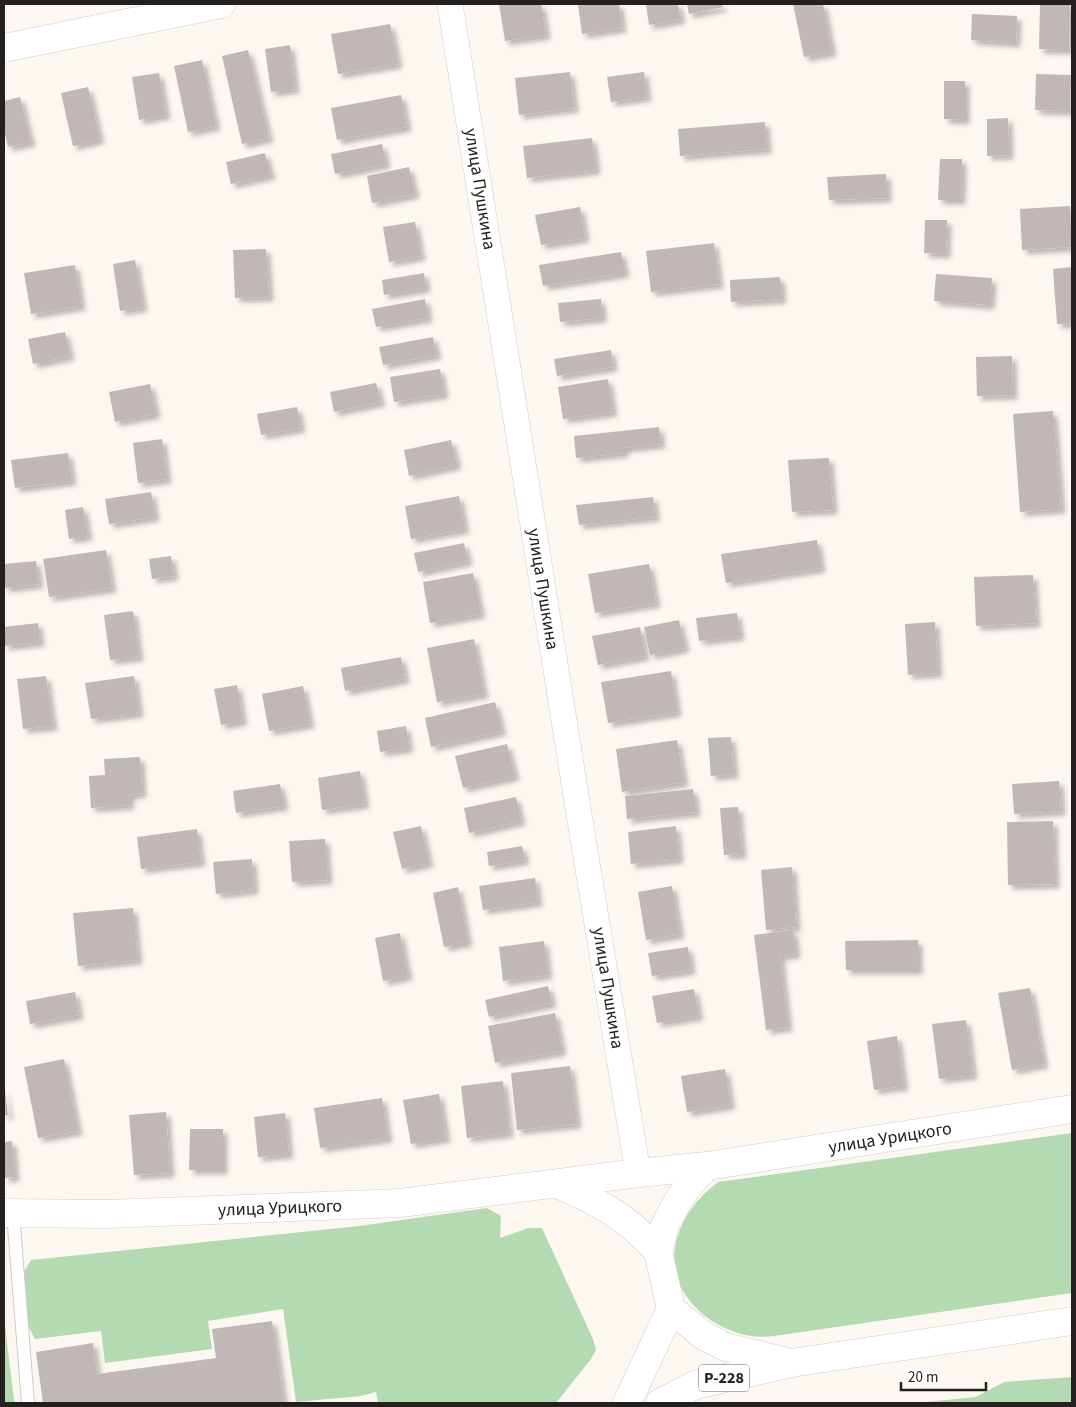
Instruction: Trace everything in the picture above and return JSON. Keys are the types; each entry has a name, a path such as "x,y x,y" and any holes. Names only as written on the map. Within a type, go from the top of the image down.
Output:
{"main road":[{"path":"4,48 221,4"},
{"name":"улица Урицкого","path":"8,1213 106,1214 400,1203 707,1166 1072,1109"},
{"path":"707,1166 690,1183 678,1201 665,1225 658,1251 671,1310 704,1336 726,1347 791,1363 1072,1321"},
{"path":"556,1184 594,1200 617,1214 640,1231 658,1251"},
{"path":"627,1403 671,1310"},
{"name":"Р-228","path":"660,1403 695,1385 791,1363"}],"street":[{"name":"улица Пушкина","path":"450,4 638,1173"}],"lane":[{"path":"8,1213 28,1403"}],"green space":[{"path":"1072,1133 1072,1293 757,1337 734,1332 712,1321 694,1305 681,1288 675,1270 674,1251 679,1232 688,1214 701,1197 718,1182"},
{"path":"487,1208 501,1216 500,1238 528,1228 542,1228 593,1339 596,1350 591,1359 556,1403 378,1403 376,1392 361,1396 296,1402 283,1309 208,1321 212,1349 105,1363 101,1331 35,1339 27,1324 22,1275 31,1260 359,1226"},
{"path":"4,1318 14,1400 15,1403 4,1403"},
{"path":"1072,1377 1072,1403 916,1403 976,1397 1004,1382"}],"building":[{"path":"499,4 541,4 546,35 505,41"},
{"path":"578,4 619,4 622,28 582,34"},
{"path":"646,4 678,4 681,19 649,25"},
{"path":"687,4 722,4 723,7 689,14"},
{"path":"793,4 823,4 832,52 804,57"},
{"path":"1040,4 1070,4 1069,50 1039,49"},
{"path":"972,14 1017,16 1016,43 971,40"},
{"path":"390,24 398,64 338,74 331,34"},
{"path":"290,45 295,89 271,92 265,49"},
{"path":"248,50 269,138 242,144 222,56"},
{"path":"202,60 216,126 188,132 174,66"},
{"path":"570,72 574,108 519,115 515,78"},
{"path":"644,72 647,97 611,102 607,77"},
{"path":"159,73 166,115 139,120 132,77"},
{"path":"1036,74 1071,75 1070,111 1035,110"},
{"path":"944,81 965,81 965,120 944,119"},
{"path":"88,87 100,139 73,146 61,93"},
{"path":"401,95 407,127 337,140 331,108"},
{"path":"20,97 31,142 8,147 4,129 4,101"},
{"path":"1008,118 1009,155 987,156 987,119"},
{"path":"765,122 767,149 680,156 678,129"},
{"path":"592,138 596,170 527,178 523,146"},
{"path":"382,144 386,164 335,174 331,154"},
{"path":"265,153 271,175 231,184 226,162"},
{"path":"940,159 962,159 961,200 938,200"},
{"path":"409,167 415,194 372,203 367,176"},
{"path":"886,174 887,198 829,200 827,177"},
{"path":"1070,206 1072,247 1022,250 1020,209"},
{"path":"580,207 585,238 541,245 535,215"},
{"path":"925,220 947,220 946,254 924,253"},
{"path":"415,222 421,256 389,262 383,227"},
{"path":"714,243 719,284 651,292 646,251"},
{"path":"266,249 269,297 235,298 233,250"},
{"path":"621,252 625,273 543,286 539,265"},
{"path":"135,260 143,307 120,311 113,264"},
{"path":"75,265 81,306 31,314 24,273"},
{"path":"1072,267 1072,323 1057,324 1053,269"},
{"path":"424,273 426,288 384,295 382,280"},
{"path":"936,274 992,278 990,305 934,301"},
{"path":"780,277 782,299 731,302 730,280"},
{"path":"425,299 428,318 376,327 372,309"},
{"path":"601,299 602,318 560,322 558,303"},
{"path":"65,332 70,356 33,364 28,339"},
{"path":"433,337 437,355 383,365 379,347"},
{"path":"611,350 613,367 557,376 554,359"},
{"path":"1012,356 1013,395 977,396 976,357"},
{"path":"440,369 444,394 394,402 390,377"},
{"path":"608,379 613,412 563,419 558,387"},
{"path":"376,383 381,402 334,412 330,392"},
{"path":"150,384 156,414 115,422 109,392"},
{"path":"297,407 301,428 261,435 257,414"},
{"path":"1053,411 1061,509 1020,512 1013,414"},
{"path":"659,427 661,444 624,448 624,453 576,458 574,436"},
{"path":"162,439 167,479 138,483 133,443"},
{"path":"451,440 457,465 409,476 404,450"},
{"path":"68,453 72,481 15,488 11,460"},
{"path":"829,458 833,510 792,512 788,460"},
{"path":"151,492 155,517 109,524 105,499"},
{"path":"459,496 465,529 411,539 405,506"},
{"path":"653,497 655,517 579,525 576,505"},
{"path":"83,507 88,536 69,539 65,510"},
{"path":"817,540 821,568 726,583 721,554"},
{"path":"464,543 468,561 418,572 414,553"},
{"path":"106,550 112,588 49,597 43,559"},
{"path":"171,556 174,576 152,579 149,559"},
{"path":"36,561 39,584 4,588 4,564"},
{"path":"649,564 656,603 595,613 588,574"},
{"path":"473,573 481,614 430,623 423,582"},
{"path":"1033,575 1036,623 976,626 974,577"},
{"path":"133,611 139,657 110,660 104,615"},
{"path":"737,613 740,636 699,641 696,618"},
{"path":"679,620 685,648 650,655 644,627"},
{"path":"935,622 938,673 908,675 905,624"},
{"path":"38,623 40,642 4,646 4,627"},
{"path":"640,627 645,656 598,665 592,636"},
{"path":"474,639 484,694 437,702 427,648"},
{"path":"401,657 405,679 345,691 341,668"},
{"path":"671,671 677,712 608,723 601,682"},
{"path":"46,676 53,726 23,729 17,679"},
{"path":"134,676 139,713 91,719 85,683"},
{"path":"237,685 243,721 221,725 214,689"},
{"path":"303,686 310,724 269,731 262,694"},
{"path":"495,702 502,731 431,747 425,718"},
{"path":"406,726 409,748 380,752 377,731"},
{"path":"731,737 734,774 711,776 708,738"},
{"path":"677,740 684,782 622,792 616,749"},
{"path":"507,744 515,776 463,788 455,756"},
{"path":"140,757 142,793 129,795 130,805 91,808 89,776 105,775 104,759"},
{"path":"360,771 365,804 322,810 318,778"},
{"path":"1059,781 1061,811 1014,814 1012,784"},
{"path":"280,784 284,806 236,813 233,791"},
{"path":"693,789 696,812 627,819 625,796"},
{"path":"516,797 521,821 469,833 464,808"},
{"path":"738,807 742,854 724,855 720,808"},
{"path":"1053,821 1055,884 1008,885 1007,822"},
{"path":"421,826 429,863 402,869 393,832"},
{"path":"676,826 679,859 631,864 628,832"},
{"path":"197,829 201,862 141,869 137,837"},
{"path":"325,839 328,880 292,882 289,841"},
{"path":"522,846 525,860 489,866 487,852"},
{"path":"252,859 254,890 216,894 213,862"},
{"path":"792,867 796,927 766,930 761,870"},
{"path":"535,878 538,902 483,910 479,886"},
{"path":"672,886 680,934 646,940 638,892"},
{"path":"458,887 468,942 444,947 433,893"},
{"path":"133,908 138,960 78,966 73,913"},
{"path":"793,930 796,954 780,956 788,1027 766,1030 754,935"},
{"path":"400,933 408,976 383,981 375,938"},
{"path":"918,940 918,970 846,970 845,941"},
{"path":"544,941 548,975 503,981 499,947"},
{"path":"688,947 691,970 652,976 648,953"},
{"path":"548,986 552,1003 489,1017 485,1000"},
{"path":"1030,988 1044,1064 1012,1070 998,993"},
{"path":"694,989 699,1016 657,1023 652,996"},
{"path":"75,992 79,1015 30,1024 26,1001"},
{"path":"555,1013 562,1051 495,1063 488,1026"},
{"path":"966,1020 973,1075 939,1079 932,1024"},
{"path":"897,1036 904,1086 874,1090 867,1041"},
{"path":"64,1059 78,1131 38,1138 24,1067"},
{"path":"570,1066 577,1124 517,1130 511,1073"},
{"path":"725,1069 731,1105 687,1112 681,1076"},
{"path":"503,1081 509,1133 467,1138 461,1086"},
{"path":"4,1090 8,1115 4,1116"},
{"path":"439,1094 446,1138 411,1144 403,1100"},
{"path":"382,1098 388,1138 320,1148 314,1108"},
{"path":"166,1112 170,1173 134,1175 129,1115"},
{"path":"285,1113 289,1154 258,1157 254,1117"},
{"path":"190,1129 223,1129 223,1170 189,1170"},
{"path":"12,1141 15,1177 4,1178 4,1142"},
{"path":"272,1321 284,1403 43,1403 36,1352 93,1343 97,1374 216,1358 212,1329"}]}
